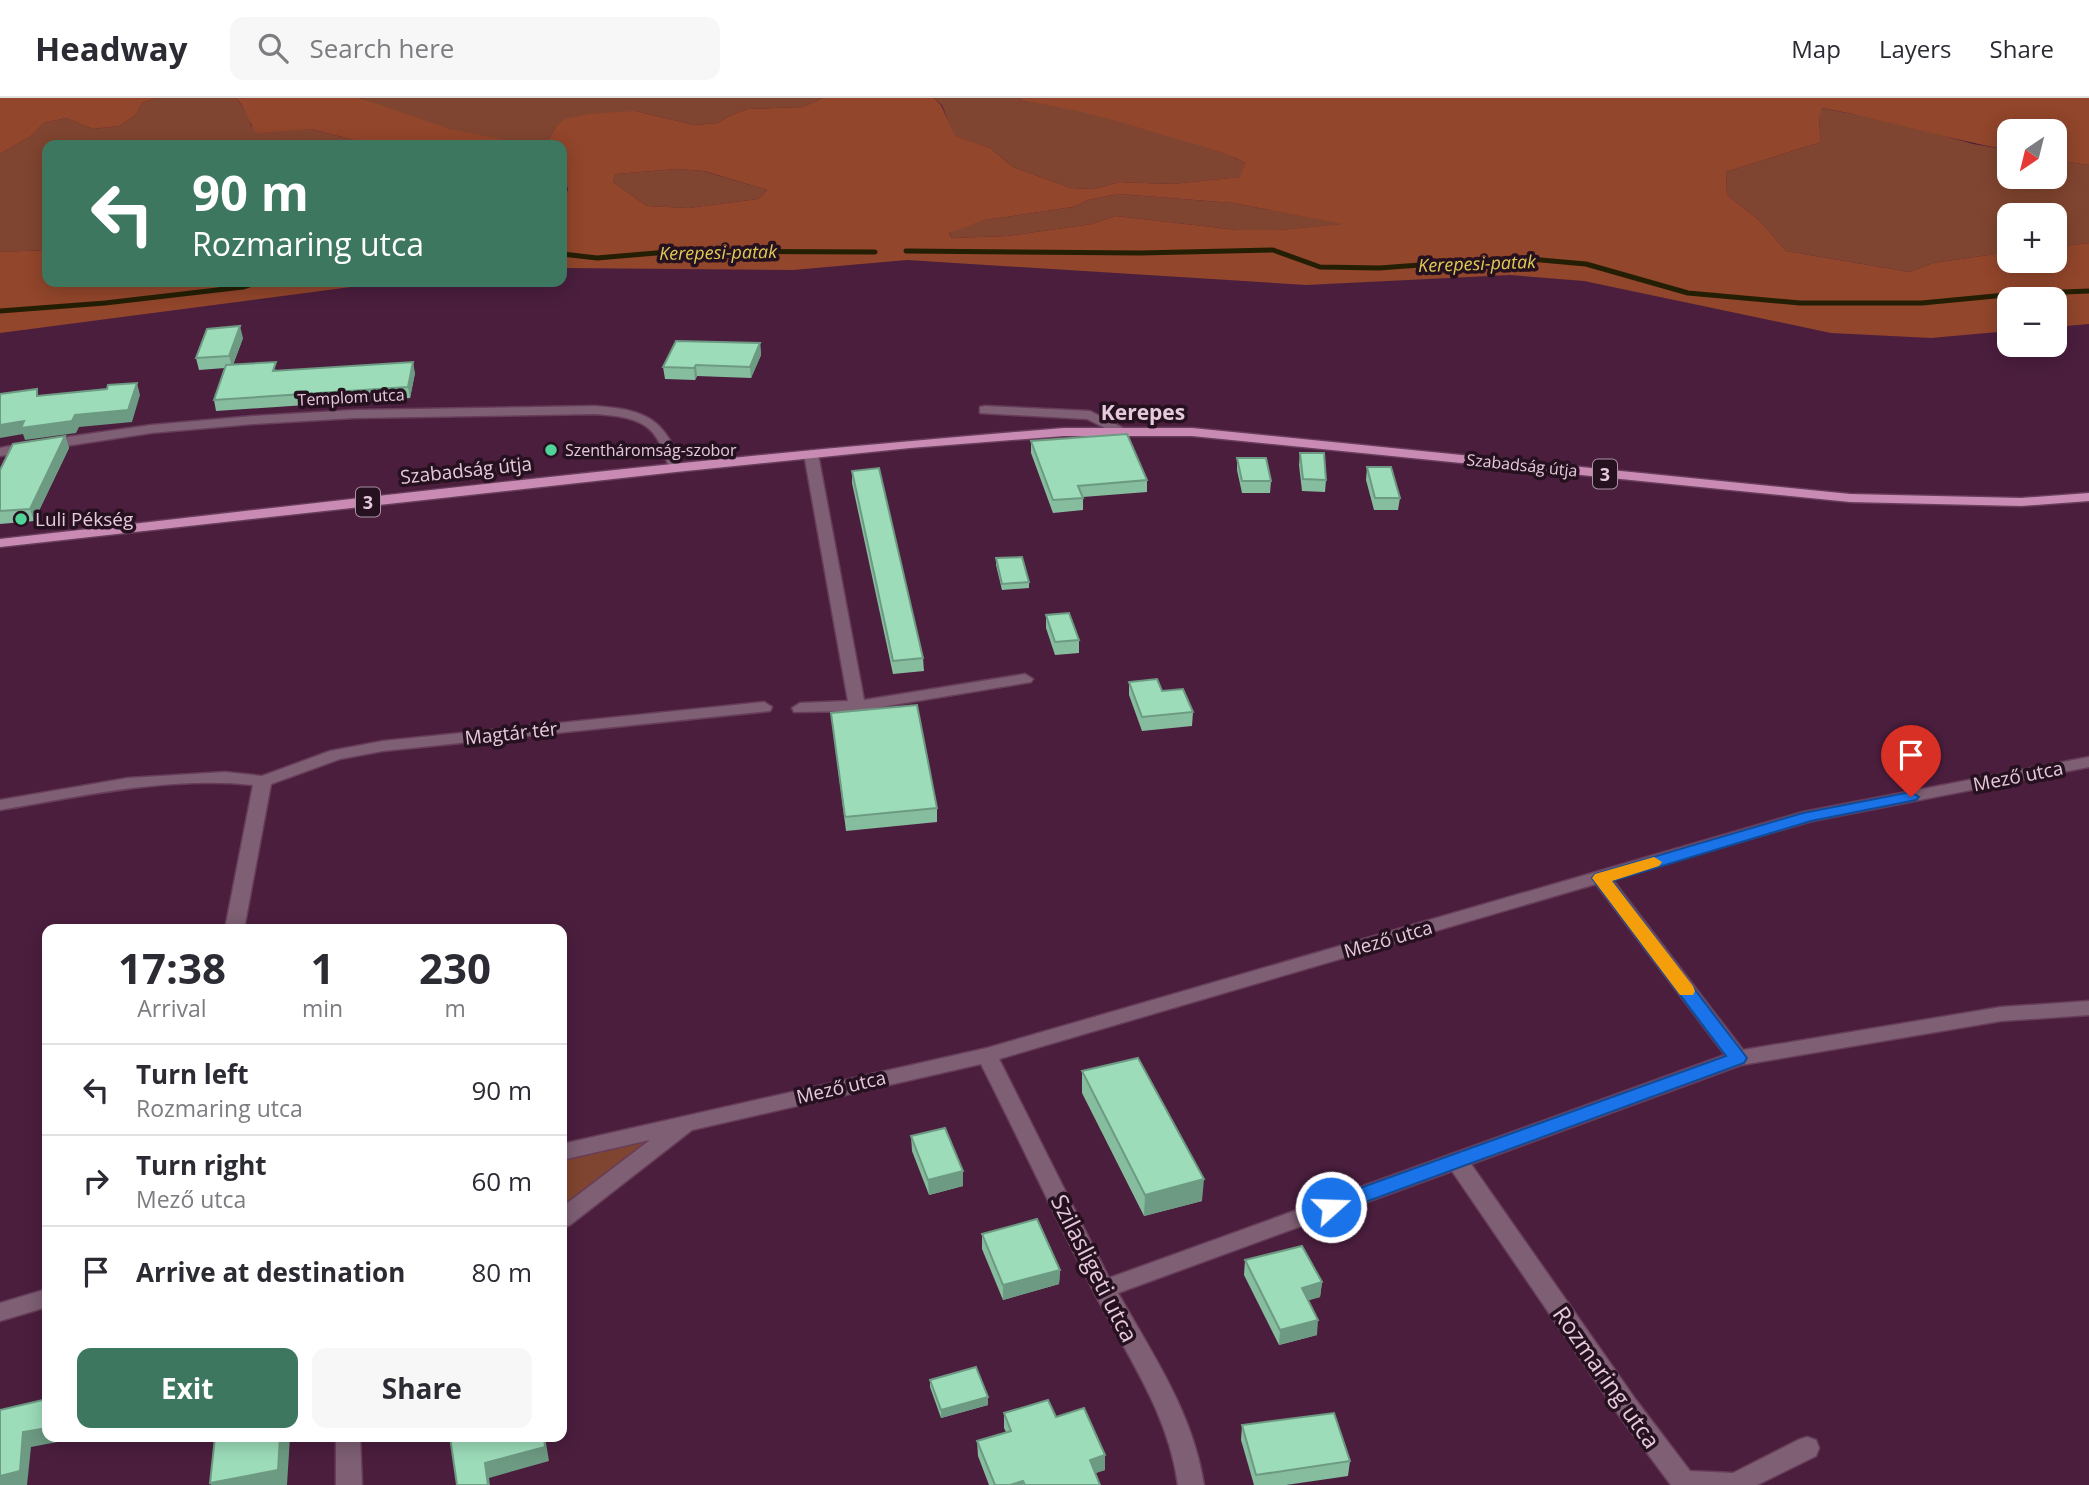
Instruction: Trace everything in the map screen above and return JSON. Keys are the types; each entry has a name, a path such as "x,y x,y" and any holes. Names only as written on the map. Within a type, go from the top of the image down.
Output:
{"main road":[{"name":"Szabadság útja","path":"0,543 811,454 989,437 1122,431 1192,432 1850,498 2021,502 2089,497"}],"street":[{"name":"Szabadság útja","path":"985,410 1090,415 1122,431"},
{"name":"Templom utca","path":"0,452 152,428 234,420 416,412 595,411 638,417 653,424 664,435 676,468"},
{"path":"811,454 857,706"},
{"path":"800,708 857,706 1026,679"},
{"name":"Magtár tér","path":"0,805 128,783 225,777 263,781 336,755 383,746 764,707"},
{"name":"Mező utca","path":"567,1151 987,1055 1809,816 2089,762"},
{"path":"236,924 263,781"},
{"path":"1601,878 1738,1058"},
{"path":"1104,1289 1738,1058 2001,1014 2089,1007"},
{"name":"Szilasligeti utca","path":"987,1055 1104,1289 1172,1415 1190,1466 1191,1485"},
{"name":"Mező utca","path":"567,1215 689,1121"},
{"path":"567,1142 589,1144"},
{"name":"Rozmaring utca","path":"1457,1161 1627,1407 1683,1482 1735,1484 1807,1448"},
{"path":"0,1312 42,1299"},
{"path":"348,1442 349,1485"}],"shaded area":[{"path":"0,98 156,98 142,103 136,115 119,126 93,129 66,118 44,123 31,136 0,154"},
{"path":"156,98 236,98 249,115 251,126 311,129 354,140 42,140 42,250 0,252 0,154 31,136 44,123 66,118 93,129 119,126 136,115 142,103"},
{"path":"236,98 360,98 449,129 506,140 354,140 311,129 256,133"},
{"path":"361,98 822,98 803,107 747,109 718,123 694,125 636,111 555,128 549,140 477,137 428,124"},
{"path":"822,98 934,98 941,105 955,136 990,148 1013,167 1071,188 1094,189 1119,182 1172,184 1240,177 1245,163 1219,151 1137,127 1081,112 1023,101 1020,98 2089,98 2089,165 2067,162 2067,119 1997,119 1997,147 1822,108 1819,119 1821,142 1726,172 1727,195 1759,220 1786,251 1910,272 1933,263 1997,254 1997,273 2067,273 2067,246 2089,243 2089,324 2067,326 2067,287 1997,287 1997,332 1931,338 1831,333 1584,281 1510,275 1306,285 907,260 793,270 567,268 567,140 549,140 555,128 565,119 589,114 636,111 694,125 718,123 747,109 803,107","holes":["676,169 704,171 767,190 758,199 688,208 647,206 613,182 616,174","1119,194 1233,203 1342,224 1278,230 1238,230 1116,216 1092,224 1007,236 952,238 949,233 985,220 1073,207 1088,200"]},
{"path":"934,98 1020,98 1023,101 1063,106 1219,150 1245,163 1241,177 1172,184 1119,182 1094,189 1071,188 1013,167 990,148 954,136 942,105"},
{"path":"1821,108 1900,123 1973,144 1997,148 1997,189 2067,189 2067,162 2089,165 2089,243 2067,246 2067,203 1997,203 1997,254 1933,263 1910,272 1786,251 1759,220 1727,195 1726,172 1821,142"},
{"path":"676,169 703,171 767,190 758,199 688,208 647,206 613,182 616,174"},
{"path":"1119,194 1233,203 1344,224 1278,230 1238,230 1116,216 1092,224 1007,236 952,238 949,232 985,220 1073,207 1088,200"},
{"path":"42,250 42,287 351,287 0,333 0,252"},
{"path":"689,1121 567,1215 567,1151"}],"building":[{"path":"240,326 229,356 196,358 207,329"},
{"path":"676,341 760,343 750,367 663,367"},
{"path":"276,362 273,371 413,362 408,387 214,400 226,365"},
{"path":"137,383 128,410 75,415 72,421 21,428 24,421 0,425 0,394 37,389 37,396"},
{"path":"1127,434 1147,480 1078,486 1083,498 1053,500 1031,441"},
{"path":"65,436 30,509 0,511 0,470 13,444"},
{"path":"1300,453 1324,453 1326,480 1303,479"},
{"path":"1237,458 1266,458 1271,481 1242,481"},
{"path":"1367,467 1391,467 1400,498 1375,498"},
{"path":"879,468 923,658 893,661 852,471"},
{"path":"1022,557 1029,582 1002,584 996,558"},
{"path":"1069,613 1079,640 1055,642 1046,615"},
{"path":"1157,679 1162,691 1183,689 1193,712 1142,717 1129,682"},
{"path":"917,705 937,808 845,817 831,713"},
{"path":"1138,1058 1204,1179 1145,1195 1082,1071"},
{"path":"945,1128 963,1171 928,1180 911,1136"},
{"path":"1037,1219 1060,1270 1003,1285 982,1234"},
{"path":"1302,1246 1322,1282 1302,1288 1318,1320 1280,1330 1245,1260"},
{"path":"976,1367 988,1397 941,1410 930,1380"},
{"path":"42,1400 42,1429 23,1432 20,1471 0,1476 0,1410"},
{"path":"1048,1400 1056,1417 1084,1408 1105,1455 1090,1460 1100,1485 1025,1485 1023,1481 1010,1485 995,1485 977,1441 1011,1431 1004,1413"},
{"path":"1334,1413 1350,1461 1256,1475 1242,1425"},
{"path":"214,1442 280,1442 278,1470 210,1483"},
{"path":"451,1442 544,1442 545,1447 485,1463 488,1485 457,1485"}],"waterway":[{"name":"Kerepesi-patak","path":"906,251 1140,253 1273,250 1320,267 1379,268 1517,258 1586,264 1688,293 1800,303 1922,303 2016,294 2089,291"},
{"name":"Kerepesi-patak","path":"567,255 597,258 680,251 875,252"},
{"name":"Kerepesi-patak","path":"0,311 105,303 243,287"}],"slow traffic":[{"path":"1654,862 1601,878 1686,991"}],"place":[{"name":"Szentháromság-szobor","path":"551,450"},
{"name":"Luli Pékség","path":"21,519"}],"district":[{"name":"Kerepes","path":"1143,412"}],"route":[{"path":"1331,1207 1738,1058 1601,878 1809,816 1911,797"}]}
